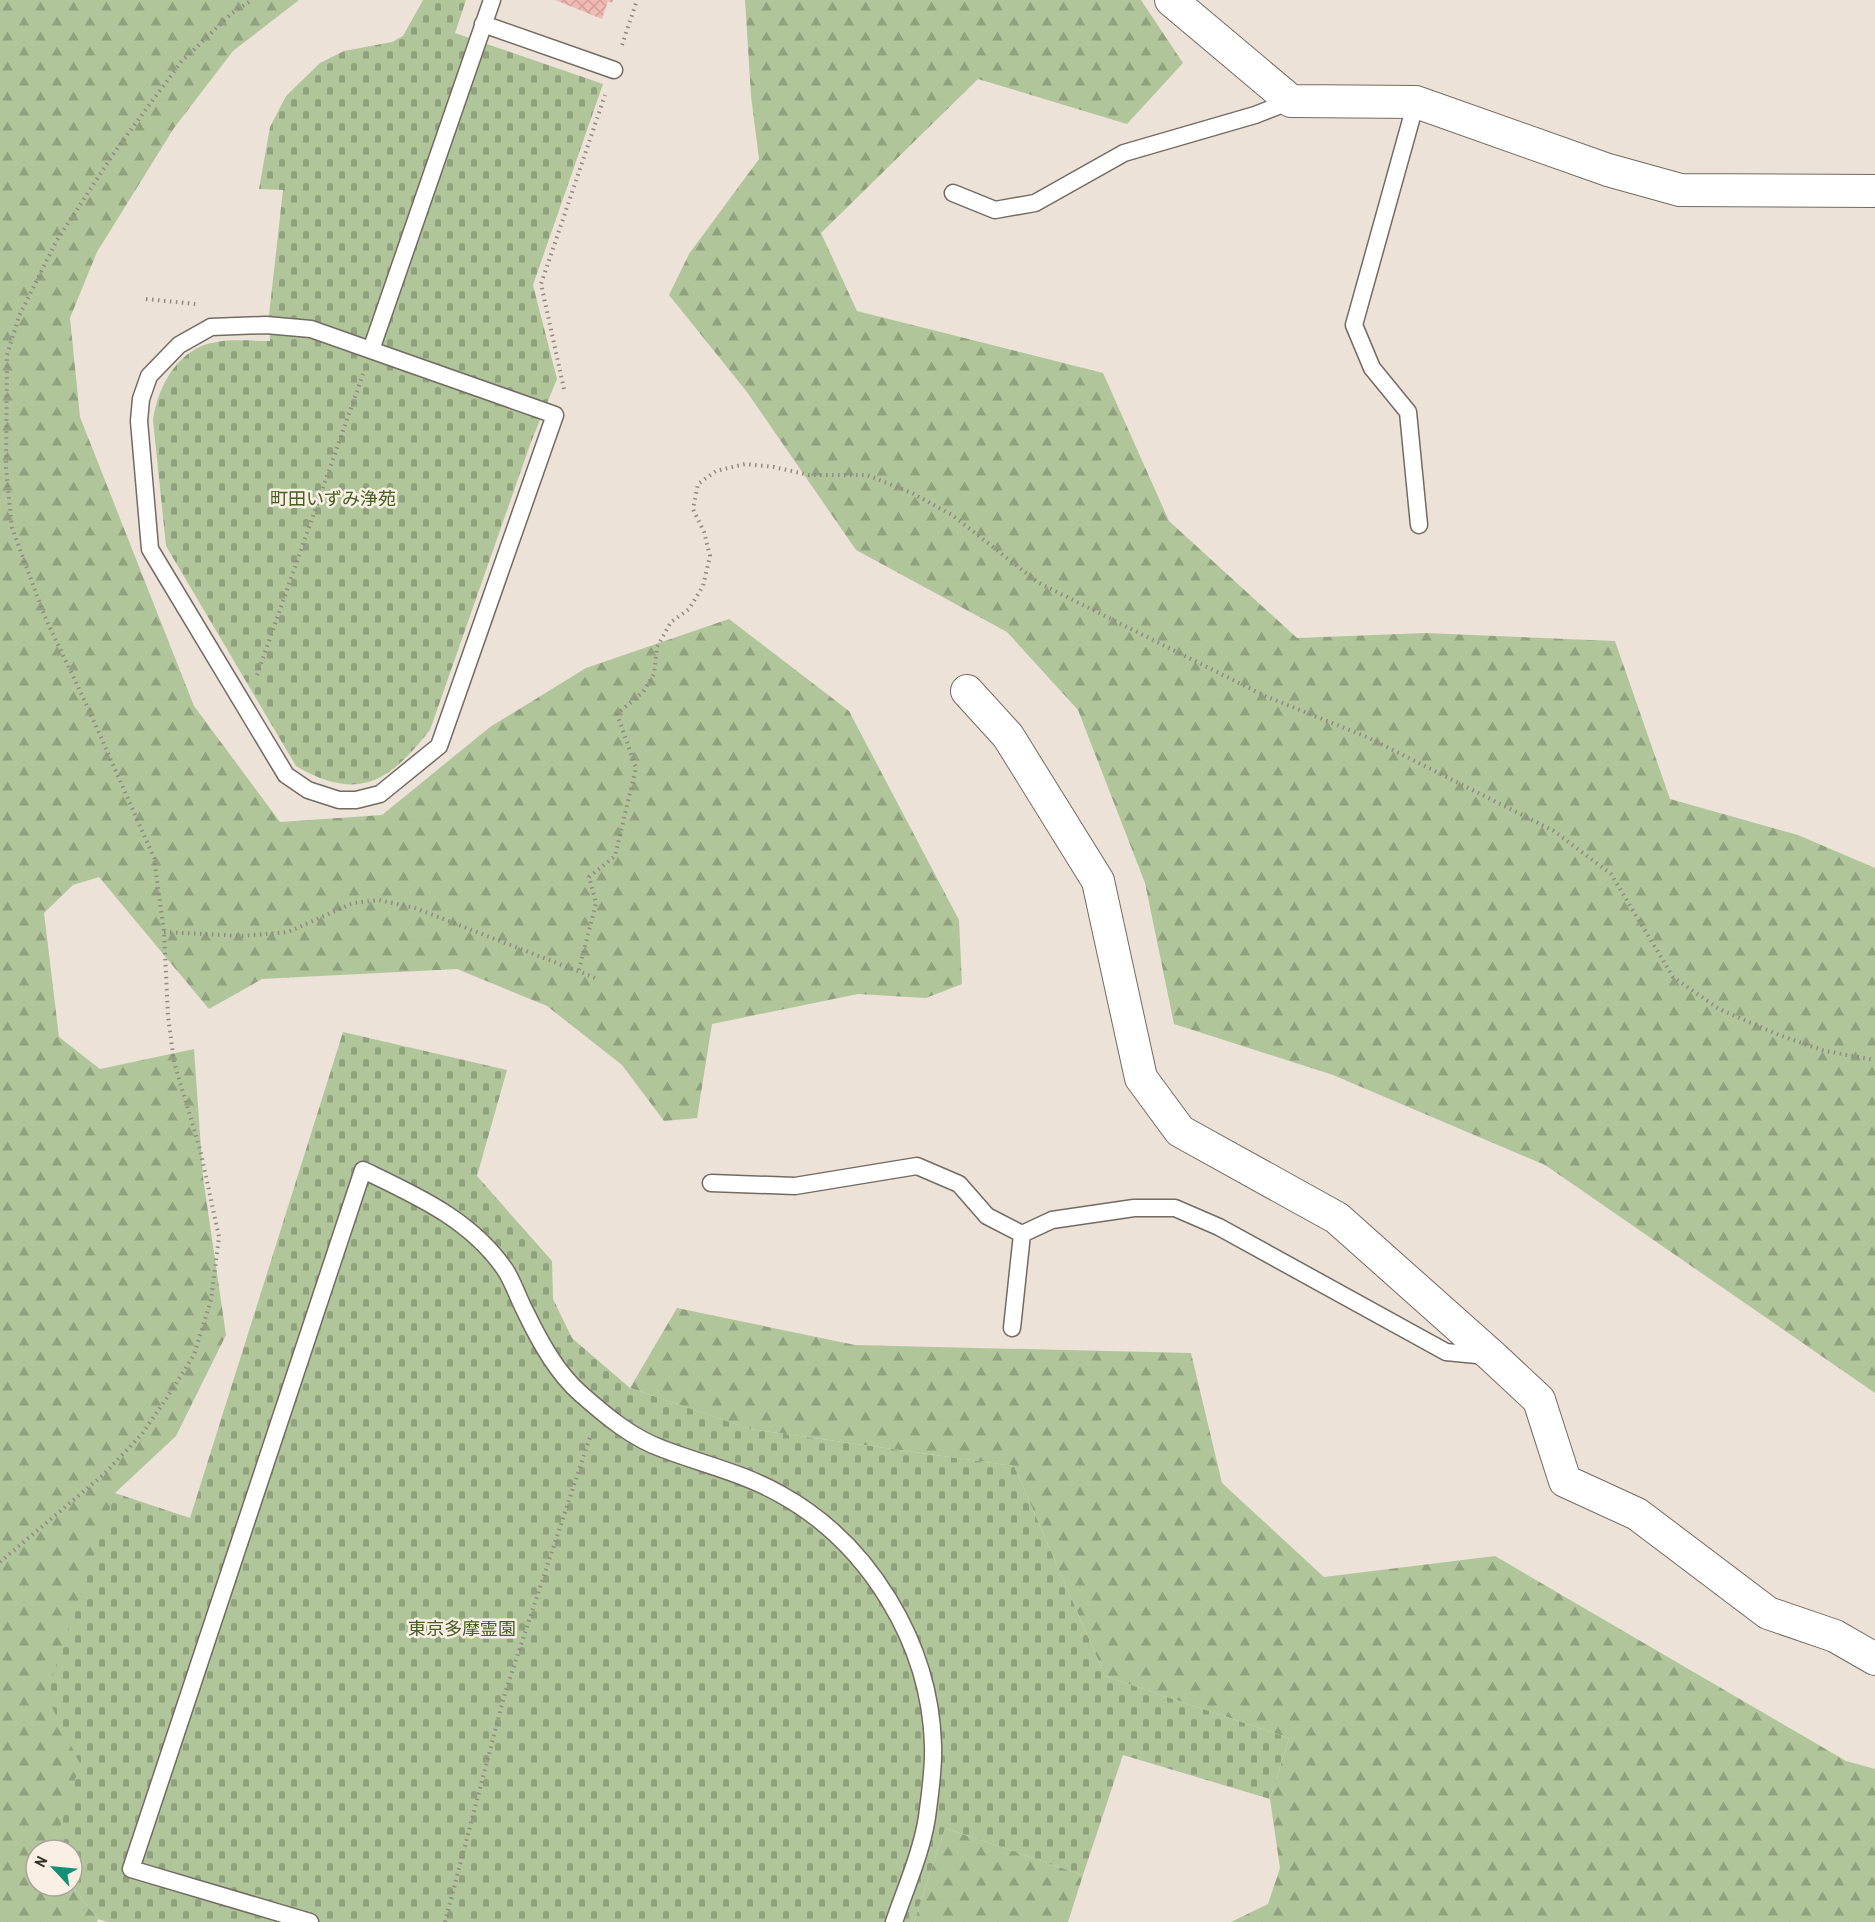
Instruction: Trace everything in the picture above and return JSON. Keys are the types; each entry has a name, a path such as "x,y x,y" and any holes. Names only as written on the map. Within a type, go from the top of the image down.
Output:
{"street":[{"path":"1171,0 1291,101 1416,102 1608,170 1680,190 1875,191"},
{"path":"967,691 1008,736 1098,881 1141,1078 1180,1131 1337,1218 1493,1357 1539,1400 1565,1481 1637,1514 1768,1612 1835,1636 1875,1659"}],"lane":[{"path":"371,350 492,0"},
{"path":"483,24 614,70"},
{"path":"953,193 995,210 1035,203 1124,153 1255,115 1291,101"},
{"path":"1416,102 1354,325 1372,368 1408,412 1419,525"},
{"path":"266,325 310,329 371,350 555,415 439,746 380,794 356,800 339,800 308,790 286,775 150,549 139,421 141,399 149,376 178,345 211,327 266,325"},
{"path":"711,1183 795,1186 917,1166 959,1184 987,1216 1022,1233 1052,1220 1134,1208 1175,1208 1219,1227 1446,1352 1493,1357"},
{"path":"310,1922 131,1869 363,1170 459,1222 483,1240 507,1273 546,1351 571,1385 599,1410 629,1432 661,1449 751,1480 780,1493 819,1519 847,1543 871,1572 901,1621 918,1662 928,1700 933,1746 926,1821 894,1922"},
{"path":"1012,1328 1022,1233"}],"path":[{"path":"0,1562 103,1475 142,1434 194,1355 212,1300 219,1237 200,1149 174,1062 168,1016 164,932 154,858 90,710 45,617 12,528 6,468 7,356 19,316 57,240 116,150 181,62 232,13 252,0"},
{"path":"555,415 565,387 542,284 638,0"},
{"path":"245,708 371,350"},
{"path":"579,970 596,903 589,877 615,856 636,768 617,714 643,692 654,674 657,647 670,622 689,609 703,586 711,556 704,532 693,509 698,484 716,471 745,464 774,467 809,475 867,475 912,493 952,515 1040,583 1265,696 1369,738 1554,831 1611,874 1673,977 1719,1009 1779,1035 1825,1051 1875,1060"},
{"path":"164,932 242,936 288,932 352,903 379,900 415,908 598,979"},
{"path":"445,1922 506,1693 599,1410"}],"green space":[{"path":"0,0 299,0 233,51 174,128 97,252 70,318 80,417 194,706 280,822 382,815 490,727 586,668 729,619 849,711 959,920 962,984 926,998 858,994 712,1024 697,1118 664,1121 622,1065 547,1006 457,969 262,979 209,1009 99,877 73,885 44,913 59,1037 100,1069 194,1049 203,1177 226,1335 176,1436 115,1493 82,1762 57,1838 24,1838 24,1898 81,1898 98,1919 97,1922 0,1922"},
{"name":"町田いずみ浄苑","path":"423,0 466,0 455,33 603,84 533,285 557,379 531,442 430,730 400,763 385,774 370,781 355,784 337,783 296,766 166,546 153,420 165,381 181,360 192,351 204,345 223,341 270,341 269,315 283,190 259,189 270,127 286,96 320,63 344,51 392,42 403,36"},
{"path":"745,0 1141,0 1183,63 1127,124 978,79 821,233 857,311 1103,373 1169,521 1297,638 1425,633 1615,641 1670,799 1798,835 1875,868 1875,1393 1545,1165 1333,1075 1174,1024 1145,883 1078,710 1007,632 856,550 747,392 669,295 689,254 759,159 751,96"},
{"name":"東京多摩霊園","path":"343,1032 507,1070 477,1176 552,1261 553,1299 572,1338 630,1388 750,1429 1014,1466 1105,1676 1289,1738 1270,1799 1123,1755 1083,1875 945,1828 914,1922 107,1922 98,1919 81,1898 84,1898 84,1838 57,1838 80,1764 46,1695 115,1493 190,1518"},
{"path":"677,1308 855,1345 1191,1353 1222,1483 1324,1577 1495,1556 1846,1761 1875,1769 1875,1922 1231,1922 1268,1904 1280,1868 1270,1799 1289,1738 1105,1676 1014,1466 750,1429 630,1388"},
{"path":"945,1828 1083,1875 1068,1922 914,1922"}],"building":[{"path":"555,0 613,0 612,3 608,1 602,19"}]}
